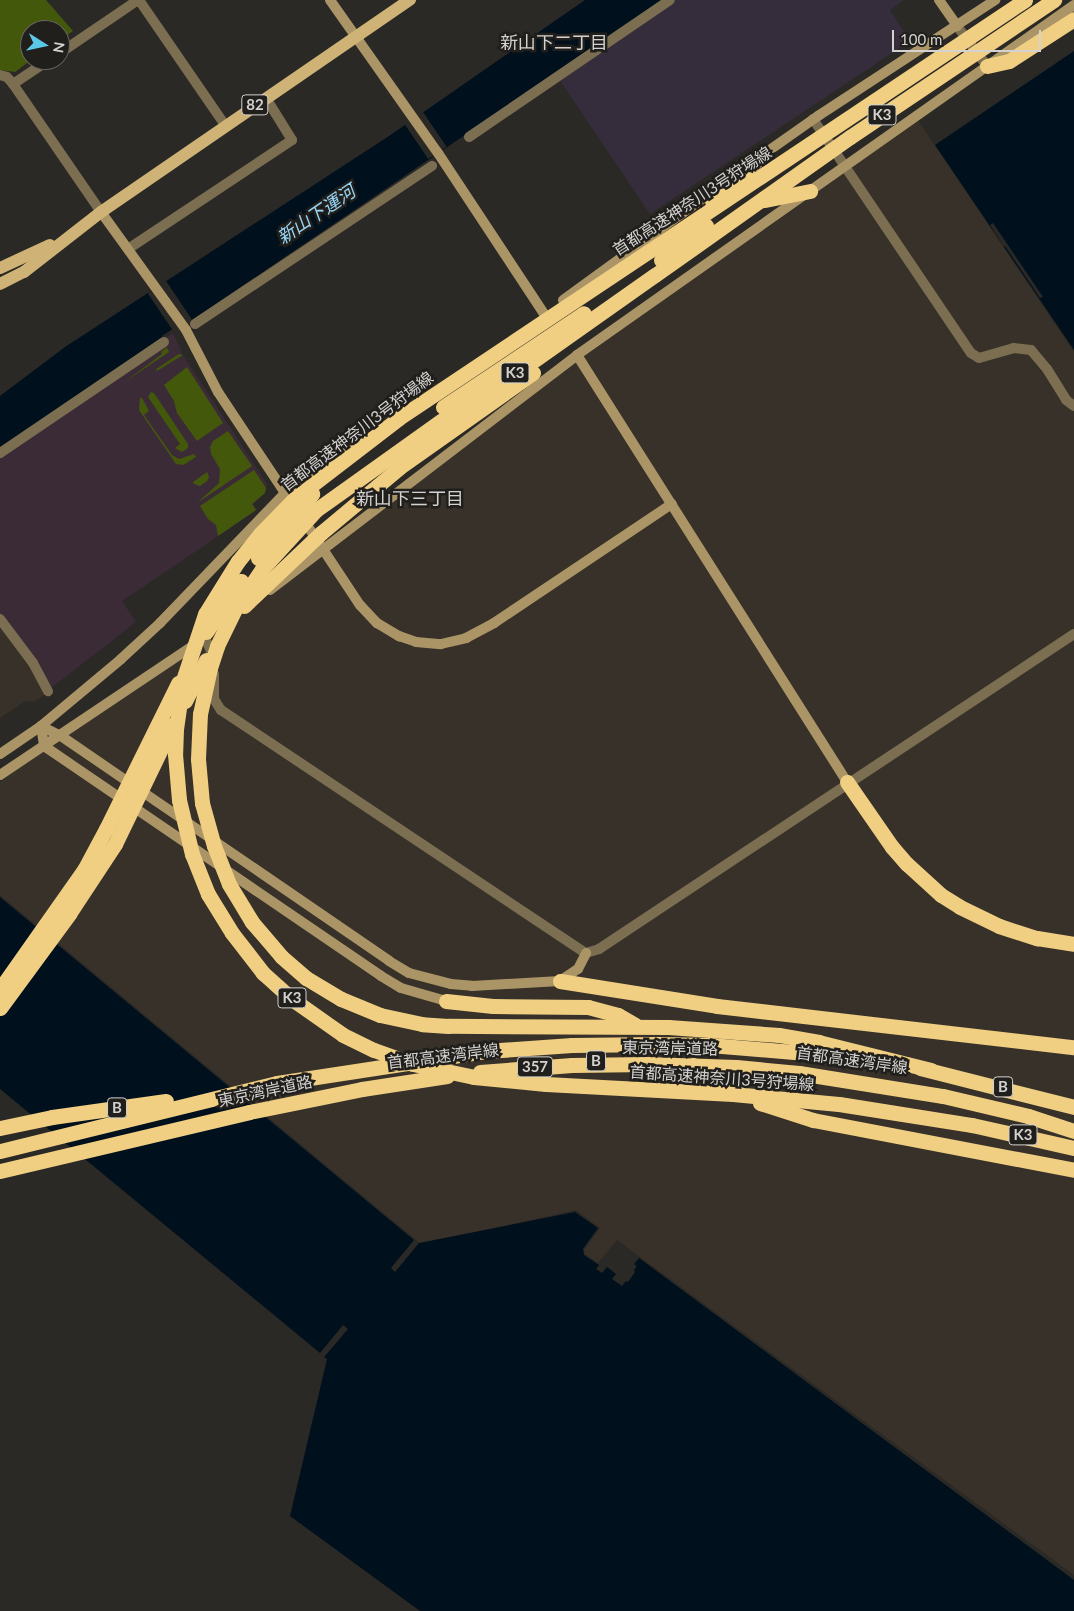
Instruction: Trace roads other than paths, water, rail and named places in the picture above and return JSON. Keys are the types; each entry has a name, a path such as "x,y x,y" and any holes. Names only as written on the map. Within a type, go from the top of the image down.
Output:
{"highway":[{"name":"首都高速神奈川3号狩場線","path":"1025,0 399,418 325,473 276,516 249,547 226,578 198,632 183,680 176,729 175,754 179,800 192,854 215,906 232,933 258,966 278,987 326,1024 374,1050 413,1064 474,1077 554,1085 733,1094 839,1104 972,1124 1074,1148"},
{"name":"K3","path":"316,510 394,454 523,368 850,137 1054,0"},
{"path":"987,66 1009,61 1074,19"},
{"name":"K3","path":"0,990 84,870 189,661 215,618 251,567 318,487 351,452 402,409 508,332 720,194 794,155"},
{"name":"K3","path":"276,516 342,465 643,263 761,156"},
{"name":"K3","path":"810,191 743,204 693,233 648,272 430,416 365,464 316,510 262,569 231,617 210,668 200,714 198,738 202,803 221,864 240,905 252,922 292,966 324,990 360,1008 380,1015 422,1024 480,1027 668,1026 736,1031 819,1042 930,1070"},
{"name":"K3","path":"0,1008 69,914 115,844 202,665 245,606 321,532 400,467 642,296 713,234"},
{"path":"847,782 878,827 907,864 941,894 979,918 1017,932 1074,944"},
{"path":"560,981 717,1006 1074,1047"},
{"path":"446,1001 492,1006 548,1005 588,1007 618,1015 716,1080 759,1102 799,1116 1074,1170"},
{"name":"首都高速湾岸線","path":"0,1151 234,1092 277,1083 447,1056 525,1048 612,1044 710,1045 876,1060 930,1070 1074,1107"},
{"name":"東京湾岸道路","path":"0,1167 237,1107 350,1084 474,1066 571,1058 711,1058 852,1072 972,1095 1074,1125"},
{"name":"首都高速湾岸線","path":"0,1167 307,1096 418,1076 529,1064 618,1060 734,1063 838,1074 948,1093 1074,1125"},
{"name":"東京湾岸道路","path":"0,1167 362,1089 475,1072 572,1065 694,1065 799,1072 851,1079 972,1102 1074,1131"},
{"name":"B","path":"0,1128 52,1117 234,1092"},
{"name":"B","path":"0,1180 119,1139"}],"main road":[{"name":"82","path":"0,284 24,272 101,212 225,125 410,0"},
{"name":"82","path":"0,268 66,238"}],"street":[{"path":"70,46 139,0 225,125"},
{"path":"330,0 438,153 544,314"},
{"path":"469,137 670,0"},
{"path":"939,0 987,66"},
{"path":"0,754 41,726 121,659 160,623 285,493 544,314 813,119 995,0"},
{"path":"0,775 205,638 577,355 1074,5"},
{"path":"13,84 35,70"},
{"path":"0,75 7,77 13,84 101,212 157,287 183,325 218,392 360,605 377,623 399,636 416,642 441,644 466,638 494,623 672,504"},
{"path":"128,249 292,140 266,98"},
{"path":"813,119 971,353 979,358 1014,348 1031,350 1048,369 1066,400 1074,406"},
{"path":"195,324 432,166"},
{"path":"0,453 164,342"},
{"path":"577,355 847,782"},
{"path":"0,619 32,663 48,691"},
{"path":"41,726 61,736 389,961 409,972 444,983 472,986 560,981 578,969 586,953 599,949 847,782 1074,634"},
{"path":"205,638 214,656 213,695 215,704 221,710 586,953"},
{"path":"41,726 44,746 381,976 409,990 446,1001"}],"water":[{"name":"新山下運河","path":"585,0 664,0 192,320 189,318 162,336 163,339 0,449 0,396 65,347 392,134"},
{"path":"1074,51 1074,350 935,145"},
{"path":"0,897 414,1240 391,1268 395,1272 419,1243 575,1212 598,1228 583,1249 584,1255 599,1265 596,1269 602,1273 607,1267 616,1274 612,1279 622,1286 626,1281 628,1282 635,1272 634,1270 637,1266 634,1264 639,1258 1074,1580 1074,1611 420,1611 290,1516 327,1359 324,1357 348,1329 343,1325 320,1353 0,1089"}],"district":[{"name":"新山下二丁目","path":"554,42"},
{"name":"新山下三丁目","path":"410,498"}]}
